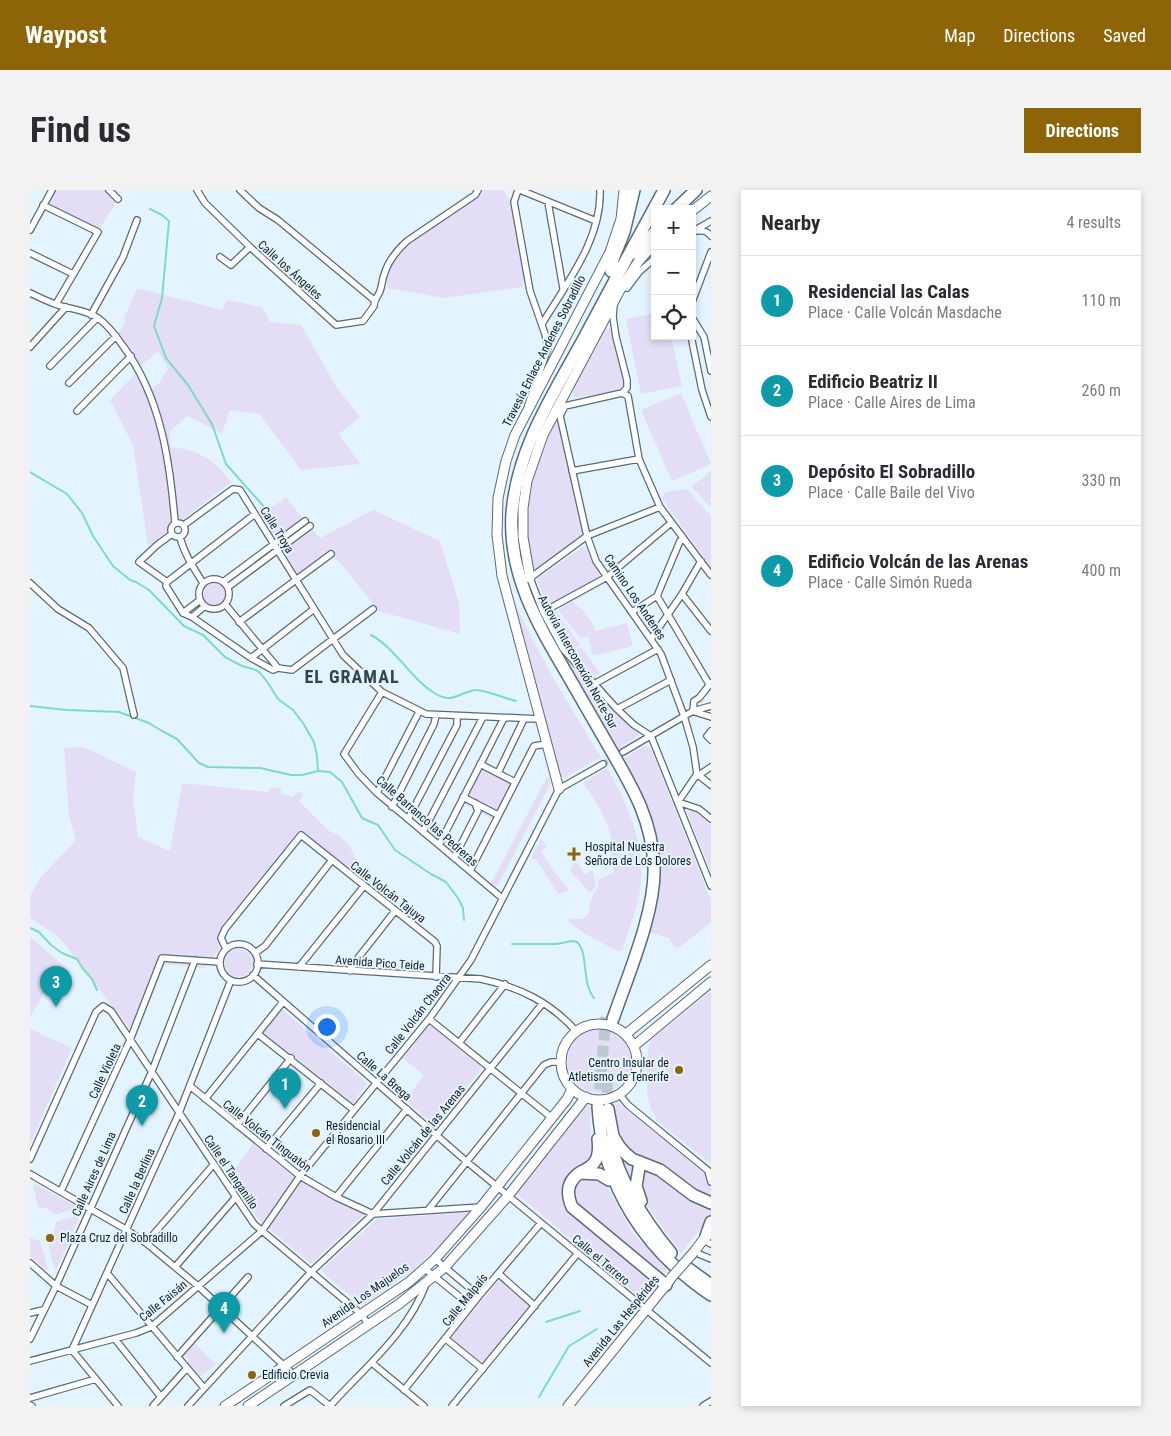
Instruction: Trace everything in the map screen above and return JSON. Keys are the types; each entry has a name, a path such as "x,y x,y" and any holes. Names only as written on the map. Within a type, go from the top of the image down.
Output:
{"highway":[{"path":"634,190 624,232 613,260 613,276 624,272 635,254 651,236"},
{"name":"Autovía Interconexión Norte-Sur","path":"610,1018 641,936 649,907 653,888 654,868 652,845 647,822 634,789 542,632 526,598 517,566 513,541 512,515 518,476 534,432 655,190"},
{"name":"Autovía Interconexión Norte-Sur","path":"613,276 664,190"},
{"path":"680,205 696,190"},
{"path":"604,1107 598,1134 599,1146 609,1180 621,1207 628,1210"},
{"path":"604,1107 616,1142 626,1154 660,1170 687,1190 711,1203"},
{"path":"604,1107 606,1126 612,1150 638,1209 672,1256 711,1285"},
{"path":"600,1131 612,1176 628,1210 646,1236 668,1261 711,1296"},
{"path":"599,1146 594,1163 572,1180 568,1189 572,1207 669,1281"},
{"path":"640,1162 636,1186 638,1194 652,1217 652,1230"},
{"path":"637,1178 644,1173 653,1171 673,1180"},
{"path":"579,1174 599,1174 609,1180"},
{"path":"687,1190 701,1193 711,1192"},
{"path":"687,1190 691,1197 711,1213"},
{"path":"708,1238 711,1222"}],"street":[{"path":"30,230 52,190"},
{"path":"109,190 118,199"},
{"name":"Calle los Ángeles","path":"197,190 205,203 250,248 336,325 363,321 374,306 374,300"},
{"path":"240,190 259,208 278,220 374,300 380,291 389,262 397,250 407,241 474,195 478,190"},
{"path":"526,412 531,392 548,348 542,324 530,291 514,202 519,190 596,221"},
{"path":"542,324 588,245 596,221 600,190"},
{"name":"Travesía Enlace Andenes Sobradillo","path":"558,789 502,576 497,535 498,498 506,461 515,435 610,252 621,219 624,190"},
{"path":"696,208 711,196"},
{"path":"548,202 563,288"},
{"path":"43,205 98,232 56,304"},
{"path":"91,315 123,257 137,220"},
{"path":"696,230 711,221"},
{"path":"696,231 702,230 708,232 711,236"},
{"path":"651,247 638,262 615,300 543,435 527,481 523,508 523,537 530,578 544,612 563,649 634,726 651,736 711,886"},
{"path":"220,256 231,265 250,248"},
{"path":"695,295 711,252"},
{"path":"30,254 74,274"},
{"path":"651,262 639,272 615,300 613,317 627,380 627,388 622,393 628,396 639,459 660,507 711,575"},
{"path":"30,293 97,318 116,336 131,356 150,393 166,448 172,485 175,523"},
{"path":"30,347 66,307"},
{"path":"50,366 97,318"},
{"path":"696,325 704,337 711,371"},
{"path":"69,383 116,336"},
{"path":"692,340 702,390 711,418"},
{"path":"77,411 131,356"},
{"name":"Camino Los Andenes","path":"622,393 565,406 560,416 587,536 596,561 658,649 679,700 698,775"},
{"path":"572,471 639,459"},
{"name":"Calle Troya","path":"184,525 233,489 240,490 343,655 382,692 419,712 436,715 540,720"},
{"path":"530,578 587,536 660,507"},
{"path":"167,582 255,514"},
{"path":"223,582 305,520"},
{"path":"172,534 170,528 175,523 180,522 184,525 185,532 180,537"},
{"path":"544,612 606,577 671,523"},
{"path":"228,588 310,526"},
{"path":"172,534 180,537"},
{"path":"167,582 139,562 172,534"},
{"path":"180,537 182,547 203,583"},
{"path":"632,612 658,596 680,541 683,539"},
{"path":"239,622 331,554"},
{"path":"650,639 668,616 701,561"},
{"path":"211,579 218,579 223,582 228,588 228,600 225,604 218,608 205,606 200,600 199,590 203,583 211,579"},
{"path":"167,582 166,586 183,613 192,617 251,658 273,670 278,668 292,670 373,609"},
{"path":"30,583 58,609 89,628 123,668 134,715"},
{"path":"682,594 711,631"},
{"path":"658,596 668,616 710,683 693,704 693,711"},
{"path":"183,613 200,600"},
{"path":"225,604 278,668"},
{"path":"192,617 205,606"},
{"path":"251,658 314,609"},
{"path":"594,684 658,649"},
{"path":"617,709 671,680"},
{"name":"Calle Barranco las Pedreras","path":"382,692 344,754 358,773 392,807 502,898"},
{"path":"699,698 701,706 711,706"},
{"path":"679,700 687,710 710,717"},
{"path":"623,752 693,711 711,706"},
{"path":"710,717 708,711 711,706"},
{"path":"377,793 419,712"},
{"path":"392,807 434,724 436,715"},
{"path":"408,820 457,725 457,716"},
{"path":"423,832 482,717"},
{"path":"439,845 504,718"},
{"path":"498,773 524,719"},
{"path":"711,731 707,736 711,740"},
{"path":"470,871 534,746 547,744"},
{"path":"480,764 515,782"},
{"path":"558,789 603,764"},
{"path":"678,802 698,775 711,767"},
{"path":"698,775 711,785"},
{"name":"Calle Volcán Chaorra","path":"262,1231 300,1176 428,1020 471,960 558,789"},
{"path":"463,797 498,815"},
{"path":"678,802 699,809 711,819"},
{"path":"454,858 478,811 475,803"},
{"name":"Calle Volcán Tajuya","path":"226,948 221,938 225,929 301,836 435,942 437,946 436,977"},
{"path":"255,953 264,946 332,860"},
{"path":"299,967 364,886"},
{"path":"350,971 395,911"},
{"path":"238,944 245,945 255,953 258,964 252,976 239,982 225,976 221,969 220,957 226,948 238,944"},
{"name":"Calle Violeta","path":"61,1191 130,1040 162,958 195,960"},
{"path":"195,960 220,962"},
{"name":"Calle Aires de Lima","path":"30,1339 56,1286 152,1071 195,960"},
{"name":"Avenida Pico Teide","path":"258,964 481,979 505,984 524,991 543,1003 568,1022 576,1031"},
{"path":"626,1034 711,965"},
{"name":"Calle La Brega","path":"252,976 502,1191"},
{"name":"Calle la Berlina","path":"72,1350 179,1113 231,980"},
{"path":"634,1046 711,982"},
{"path":"459,1043 505,984"},
{"path":"205,1099 283,1002"},
{"name":"Calle Volcán de las Arenas","path":"188,1406 311,1272 373,1214 543,1003"},
{"name":"Calle el Tanganillo","path":"30,1159 96,1012 103,1006 111,1011 254,1224 361,1314 369,1325"},
{"path":"428,1020 552,1118"},
{"path":"601,1023 617,1028 626,1034 634,1046 637,1056 635,1074 630,1084 618,1094 600,1100 586,1098 572,1089 565,1078 561,1062 562,1050 568,1039 576,1031 588,1025 601,1023"},
{"path":"258,1034 291,1058 354,1110"},
{"path":"237,1125 291,1058"},
{"path":"428,1210 544,1065 551,1062 561,1062"},
{"path":"266,1149 321,1083"},
{"name":"Calle Volcán Tinguatón","path":"190,1086 300,1176 336,1197 373,1214 481,1207"},
{"name":"Avenida Los Majuelos","path":"248,1406 369,1325 426,1284 445,1267 502,1191 567,1099 572,1089"},
{"path":"618,1094 628,1105 709,1172 711,1182"},
{"name":"Avenida Los Majuelos","path":"226,1406 409,1282 435,1259 481,1207 502,1191 586,1098"},
{"path":"336,1197 407,1109"},
{"path":"146,1243 214,1164"},
{"path":"30,1174 146,1243 198,1286 294,1375"},
{"name":"Calle el Terrero","path":"502,1191 711,1363"},
{"path":"175,1266 236,1197"},
{"name":"Calle Malpaís","path":"404,1390 479,1296 542,1223"},
{"name":"Calle Faisán","path":"30,1361 115,1339 151,1327 262,1231"},
{"name":"Avenida Las Hespérides","path":"568,1406 669,1281 708,1238"},
{"path":"694,1252 711,1260"},
{"path":"452,1406 578,1253"},
{"path":"435,1259 479,1296"},
{"path":"30,1263 56,1286 92,1305"},
{"path":"424,1268 471,1306"},
{"path":"107,1273 186,1369 204,1388"},
{"path":"499,1274 535,1306"},
{"path":"177,1357 248,1277"},
{"path":"284,1406 310,1390 330,1406 372,1363 410,1316 426,1284"},
{"path":"30,1313 43,1310"},
{"path":"115,1339 161,1396"},
{"path":"446,1339 483,1369"},
{"path":"72,1350 118,1406"},
{"path":"372,1363 424,1406"},
{"path":"153,1406 186,1369"},
{"path":"30,1398 96,1379"},
{"path":"703,1406 711,1401"}],"shaded area":[{"path":"52,190 109,190 118,199 98,232 43,205"},
{"path":"484,190 503,190 511,201 524,277 523,287 443,298 387,288 388,273 403,251 461,210"},
{"path":"137,288 222,310 227,300 262,307 270,322 301,325 337,388 360,417 339,434 360,464 301,470 259,414 230,410 222,434 188,416 169,432 171,447 181,448 206,457 231,482 148,546 133,445 110,400 135,374 146,393 159,383 168,368 158,351 140,367 118,334 125,323 124,318"},
{"path":"651,314 651,340 672,340 682,386 641,394 626,319"},
{"path":"605,328 611,328 625,386 622,390 576,398 573,396 573,385"},
{"path":"681,393 711,464 672,481 641,410"},
{"path":"557,418 583,535 533,571 526,532 530,491 538,461"},
{"path":"711,470 711,508 692,487"},
{"path":"687,489 711,516 711,568 662,498 666,492"},
{"path":"286,497 305,521 273,544 258,518"},
{"path":"373,510 440,541 459,603 460,634 379,611 332,553 296,580 278,551 310,526 320,538"},
{"path":"584,546 600,576 546,606 537,579"},
{"path":"214,582 222,586 226,594 222,602 214,606 206,602 202,594 206,586"},
{"path":"510,590 541,655 602,759 595,760 565,778 560,775"},
{"path":"572,601 589,618 595,631 627,623 633,646 593,656 588,636 581,639 558,610"},
{"path":"556,611 580,645 572,650 551,616"},
{"path":"581,647 601,674 594,676 574,653"},
{"path":"560,649 616,714 639,735 618,749"},
{"path":"645,746 650,747 711,900 711,922 680,947 674,947 669,938 648,932 658,850 647,806 622,759"},
{"path":"84,747 136,772 133,798 138,837 170,851 182,783 268,792 270,788 281,788 281,794 293,797 297,792 302,792 303,796 299,801 329,831 339,835 349,845 367,883 300,829 222,925 219,950 205,968 165,964 136,1037 59,937 30,918 30,896 41,877 76,840 69,816 64,748"},
{"path":"480,764 515,782 495,821 461,802"},
{"path":"607,768 630,815 639,848 641,865 638,900 622,951 617,951 587,935 568,921 570,917 573,919 583,919 589,913 590,908 588,907 598,886 598,880 614,872 609,847 613,846 609,829 593,797 583,783"},
{"path":"547,777 549,777 551,783 498,885 495,886 491,883"},
{"path":"690,810 693,810 711,825 711,872 688,815"},
{"path":"541,838 547,847 541,851 569,891 558,894 536,859 534,860 531,857"},
{"path":"574,862 577,862 585,874 592,870 596,885 592,891 589,892 570,870"},
{"path":"30,937 71,972 55,973 30,1017"},
{"path":"239,949 249,953 253,963 249,973 239,977 229,973 225,963 229,953"},
{"name":"Centro Insular de Atletismo de Tenerife","path":"711,991 711,1164 655,1119 656,1117 649,1101 646,1080 649,1041"},
{"path":"282,1009 367,1083 353,1103 263,1032"},
{"path":"432,1026 480,1065 481,1069 438,1122 432,1123 405,1100 424,1075 403,1058 428,1027"},
{"path":"30,1029 72,1048 30,1144"},
{"path":"599,1029 611,1031 622,1038 629,1049 631,1061 629,1073 622,1084 611,1091 599,1093 587,1091 576,1084 569,1073 567,1061 569,1049 576,1038 587,1031"},
{"path":"619,1104 711,1178 711,1216 681,1253 632,1185 616,1153 613,1105"},
{"path":"584,1106 591,1107 592,1143 605,1182 633,1234 669,1268 642,1299 516,1193"},
{"path":"253,1144 292,1175 364,1214 311,1264 260,1221 230,1176"},
{"path":"35,1184 74,1205 74,1209 54,1215 48,1209 38,1207 33,1185"},
{"path":"468,1213 441,1244 414,1269 362,1306 323,1273 322,1269 377,1219"},
{"path":"77,1216 78,1221 56,1270 47,1239 54,1231 56,1222"},
{"path":"30,1238 40,1241 47,1271 30,1256"},
{"path":"499,1280 529,1305 482,1363 451,1338"},
{"path":"193,1342 216,1364 201,1376 197,1375 187,1363 190,1360 186,1356 183,1357 183,1354"}],"waterway":[{"path":"150,209 169,221 162,298 154,326 166,358 188,385 212,424 226,464 267,510"},
{"path":"30,472 67,494 82,513 93,536 113,566 130,580 149,590 184,626 203,635 225,657 261,674 278,699 293,710 303,723 314,742 318,771"},
{"path":"371,635 388,648 427,688 442,697 452,698 470,691 479,690 516,701"},
{"path":"30,706 67,710 119,712 149,723 177,739 199,763 208,767 260,768 291,775 302,775 318,771 330,772 342,782 362,818 378,825 395,850 446,882 463,908 464,920"},
{"path":"30,928 39,932 51,945 62,953 77,959 92,979 97,990"},
{"path":"512,944 577,942 583,953 588,984 594,998"},
{"path":"546,1322 580,1311"},
{"path":"539,1397 569,1346 597,1329"}],"tunnel":[{"path":"603,764 623,752"},
{"path":"598,1106 606,1017"},
{"path":"607,1082 608,1109"}],"place":[{"name":"Hospital Nuestra Señora de Los Dolores","path":"574,854"},
{"name":"Depósito El Sobradillo","path":"56,1007"},
{"name":"Centro Insular de Atletismo de Tenerife","path":"679,1070"},
{"name":"Residencial las Calas","path":"285,1109"},
{"name":"Edificio Beatriz II","path":"142,1126"},
{"name":"Residencial el Rosario III","path":"316,1133"},
{"name":"Plaza Cruz del Sobradillo","path":"50,1238"},
{"name":"Edificio Volcán de las Arenas","path":"224,1333"},
{"name":"Edificio Crevia","path":"252,1375"}],"district":[{"name":"EL GRAMAL","path":"352,677"}]}
